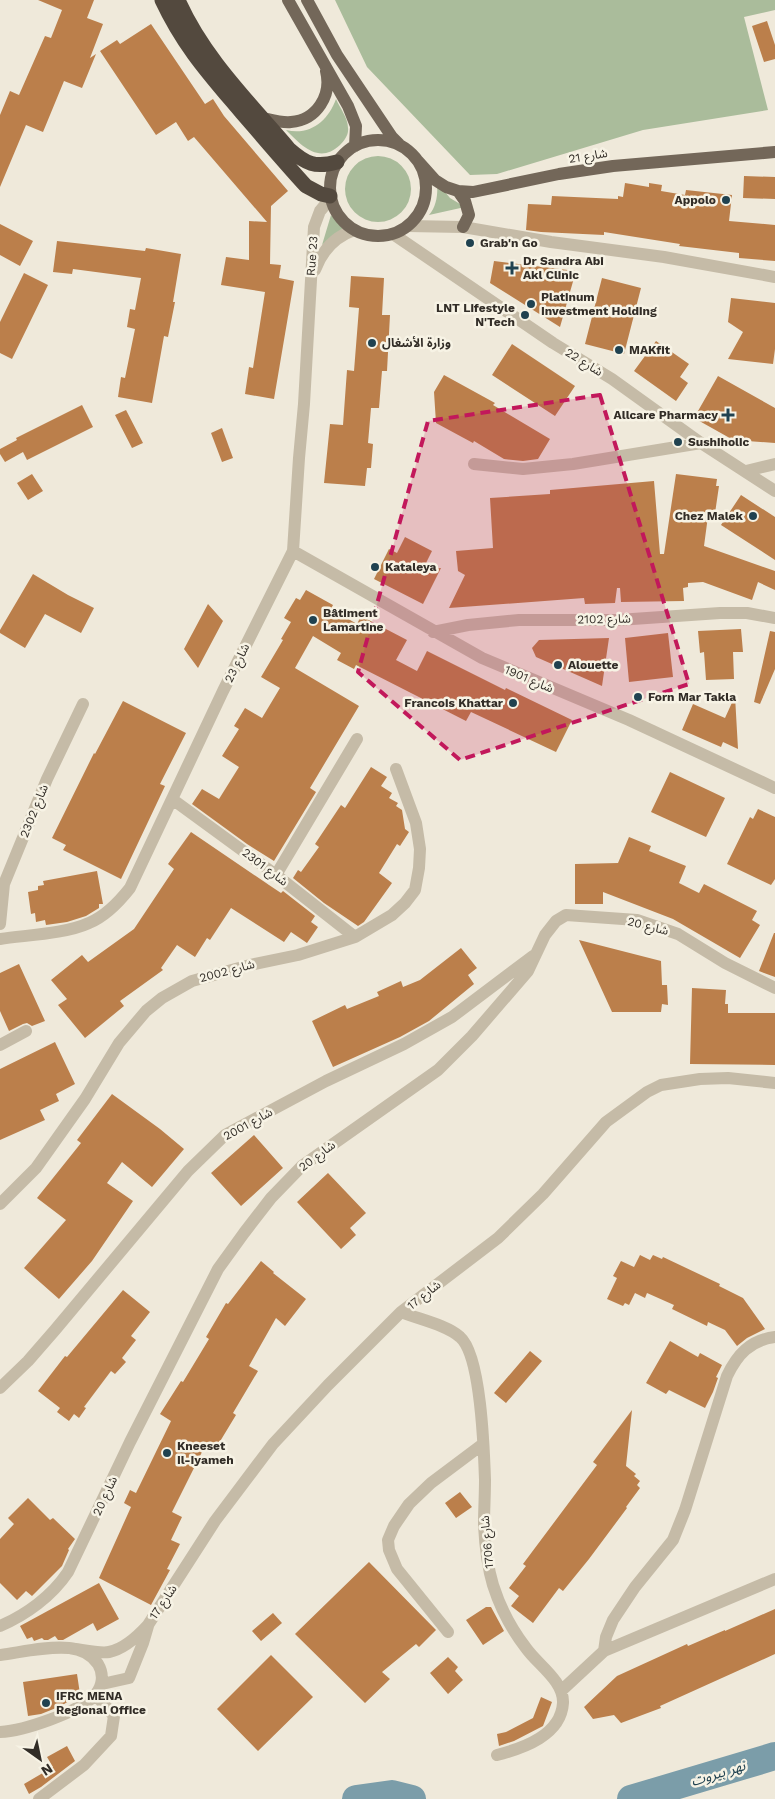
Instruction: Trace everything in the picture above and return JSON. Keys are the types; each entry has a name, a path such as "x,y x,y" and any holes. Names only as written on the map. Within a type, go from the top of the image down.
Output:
{"highway":[{"path":"162,0 173,24 189,50 233,93 263,118 300,159 312,164 324,165 337,162"},
{"path":"178,0 200,42 233,93 306,186 330,197"}],"main road":[{"path":"288,0 348,106 356,126 355,146"},
{"path":"307,0 337,55 392,137 410,151 418,161 424,174 427,188 418,216 408,226 393,234 380,236 367,235 354,230 339,217 330,197 330,178 337,162 345,152 365,141 388,141 399,144"},
{"path":"263,118 289,123 302,120 313,114 322,104 327,92 328,78 324,66"},
{"name":"شارع 21","path":"418,161 435,180 446,187 458,191 473,192 558,174 613,166 775,152"},
{"path":"458,191 465,201 469,215 463,227"}],"street":[{"name":"Rue 23","path":"310,282 314,227 320,211 330,197"},
{"path":"408,226 463,227 551,242 664,257 775,276"},
{"name":"Rue 23","path":"310,282 318,261 328,246 354,230"},
{"name":"شارع 22","path":"393,234 553,343 612,379 701,443 775,492"},
{"name":"شارع 23","path":"0,939 68,929 88,924 120,902 130,888 223,692 293,551 298,458 304,404 310,282"},
{"path":"474,464 523,469 573,464 701,443"},
{"path":"746,472 775,464"},
{"name":"شارع 1901","path":"293,551 433,632 482,658 629,720 775,788"},
{"name":"شارع 2102","path":"433,632 468,625 519,620 618,620 729,613 747,613 775,618"},
{"name":"شارع 2302","path":"0,924 4,884 47,780 83,704"},
{"path":"276,875 357,739"},
{"name":"شارع 2002","path":"0,1204 36,1168 85,1099 120,1043 146,1011 162,998 192,981 250,965 298,955 355,937 392,915 405,903 415,890 420,849 416,823 396,769"},
{"name":"شارع 2301","path":"172,799 276,875 355,937"},
{"name":"شارع 20","path":"0,1626 11,1621 49,1594 60,1584 68,1572 134,1434 218,1269 272,1198 302,1166 438,1070 472,1036 513,990 528,971 545,935 556,921 566,916 637,920 678,934 724,963 775,988"},
{"name":"شارع 2001","path":"0,1388 28,1361 55,1330 188,1170 224,1135 404,1044 452,1017 535,954"},
{"path":"0,1045 26,1030"},
{"name":"شارع 17","path":"99,1689 129,1678 137,1661 148,1625 214,1521 273,1444 328,1385 401,1312 498,1238 543,1194 606,1122 647,1092 661,1085 700,1079 728,1078 775,1083"},
{"name":"شارع 1706","path":"401,1312 449,1329 462,1338 470,1351 476,1378 484,1444 484,1524 488,1566 493,1586 516,1634 527,1650 562,1690"},
{"path":"604,1651 606,1637 613,1620 635,1587 673,1540 685,1510 727,1376 733,1364 747,1347 767,1338 775,1337"},
{"path":"448,1632 397,1569 389,1550 388,1540 394,1526 409,1504 431,1483 484,1444"},
{"path":"497,1755 524,1747 550,1731 557,1724 563,1704 562,1690 604,1651 775,1579"},
{"name":"شارع 17","path":"0,1656 36,1650 69,1648 109,1652 129,1642 148,1625"},
{"path":"0,1732 17,1730 57,1717 86,1703 99,1689 102,1671 96,1661 83,1651 69,1648"},
{"path":"40,1799 84,1765 111,1736 114,1716 99,1689"}],"highlighted area":[{"path":"600,395 689,684 460,760 358,672 428,421"}],"green space":[{"path":"335,0 775,0 775,10 744,17 768,110 643,130 497,174 470,175 367,67"},
{"path":"336,99 347,121 348,131 343,142 332,151 318,153 311,151 286,130 303,131 317,125 328,114"},
{"path":"372,156 384,156 402,165 409,176 411,189 409,202 402,213 391,220 372,222 359,217 350,208 345,195 345,183 350,170 359,161"},
{"path":"437,182 450,198 465,207 429,215 434,208"},
{"path":"331,215 343,229 322,245"}],"building":[{"path":"38,0 94,0 87,18 103,24 90,58 96,54 82,88 64,81 43,132 26,125 0,187 0,115 10,91 19,95 45,36 51,38 62,10"},
{"path":"767,21 775,45 775,59 764,62 752,26"},
{"path":"151,24 205,104 213,99 224,116 288,191 271,206 270,264 281,265 279,278 294,281 274,399 245,394 249,367 253,368 265,292 221,285 226,257 249,260 249,221 267,222 194,137 188,141 176,122 156,135 100,51 117,40 120,44"},
{"path":"744,176 775,177 775,199 743,198"},
{"path":"625,183 649,187 649,183 662,185 661,191 685,195 686,190 732,195 729,221 775,225 775,261 739,258 739,253 679,246 680,244 604,232 604,235 526,230 528,204 551,205 552,196 618,199 618,196 623,197"},
{"path":"0,224 33,241 20,266 0,255"},
{"path":"57,241 145,251 146,248 181,254 173,302 175,302 168,337 164,336 152,403 118,397 121,377 125,378 135,329 127,327 130,309 135,310 141,278 73,269 72,274 53,272"},
{"path":"494,261 576,271 560,327 490,283"},
{"path":"24,273 48,285 12,359 0,353 0,322"},
{"path":"351,276 384,278 382,315 390,315 387,371 382,371 379,408 371,408 368,443 373,444 371,468 367,468 365,486 324,483 330,424 343,425 347,370 354,371 359,308 349,307"},
{"path":"602,278 641,288 624,354 585,344"},
{"path":"731,298 775,303 775,349 773,364 728,359 743,332 728,322"},
{"path":"656,341 689,364 680,377 688,383 676,401 634,371"},
{"path":"512,344 575,386 555,416 492,375"},
{"path":"444,375 495,403 493,405 550,439 538,459 523,461 504,459 474,441 473,443 436,423 434,392"},
{"path":"718,376 775,408 775,443 747,441 744,446 694,418"},
{"path":"82,405 93,427 27,460 23,452 5,462 0,454 0,449 17,440 16,438"},
{"path":"126,410 143,443 132,448 115,415"},
{"path":"222,428 233,458 222,462 211,433"},
{"path":"32,474 43,491 28,500 17,483"},
{"path":"676,474 717,479 716,486 719,486 714,520 708,516 704,546 775,571 775,590 758,582 752,600 703,582 688,583 688,587 683,588 684,601 621,602 620,588 617,588 615,603 585,604 584,598 449,608 465,575 458,571 456,551 493,548 490,498 550,494 550,490 654,481 660,554 664,554"},
{"path":"741,495 775,517 775,560 721,525"},
{"path":"405,537 432,551 423,569 441,568 423,604 374,579 389,549 397,553"},
{"path":"33,574 94,608 81,633 45,614 25,648 0,633"},
{"path":"306,590 333,605 331,609 357,624 361,616 407,640 396,660 417,671 427,651 505,690 506,688 572,720 556,752 471,712 466,721 356,665 354,669 337,660 341,653 313,636 295,668 359,706 310,788 316,792 274,861 247,844 192,804 202,789 219,799 239,767 222,756 239,729 234,726 245,708 262,718 280,688 261,677 283,640 281,639 291,622 284,618 296,598 300,600"},
{"path":"208,604 223,621 198,668 184,649"},
{"path":"741,629 743,652 733,652 734,679 706,680 704,652 700,653 698,631"},
{"path":"770,631 775,632 775,669 760,704 754,702"},
{"path":"668,633 673,677 629,682 625,638"},
{"path":"609,638 602,686 536,657 532,648 539,640"},
{"path":"735,696 738,749 723,742 721,747 682,730 693,704 725,718"},
{"path":"123,701 186,733 160,784 165,786 121,879 63,850 66,845 52,838 94,753"},
{"path":"371,767 387,777 381,786 392,793 389,798 398,803 396,806 402,810 405,829 409,832 400,846 397,844 379,873 392,883 364,922 358,926 324,903 293,878 298,870 301,872 319,847 315,844 341,805 345,808"},
{"path":"670,772 725,798 706,837 651,812"},
{"path":"758,809 775,817 775,879 771,885 727,864 750,817 753,819"},
{"path":"191,832 281,893 283,891 315,916 311,922 318,927 307,943 291,932 284,942 231,908 210,940 207,938 195,957 177,945 161,968 163,970 120,1001 124,1006 85,1038 58,1005 67,999 51,980 82,955 88,962 134,929 174,869 168,864"},
{"path":"629,837 651,846 649,851 686,866 679,883 699,893 704,884 757,911 752,920 760,925 740,958 673,919 603,892 603,904 575,904 575,864 618,863"},
{"path":"97,871 103,904 99,904 99,908 86,916 67,922 46,925 45,920 36,922 35,913 31,914 28,892 38,890 38,886 44,885 43,881"},
{"path":"775,933 775,977 759,971"},
{"path":"579,940 661,961 662,985 667,985 668,1005 662,1004 661,1012 612,1012"},
{"path":"461,948 477,968 468,975 474,984 429,1021 400,1037 333,1067 312,1021 345,1005 347,1009 379,996 377,992 401,981 403,987 420,980"},
{"path":"19,964 45,1021 32,1026 27,1023 23,1024 9,1031 0,1011 0,973"},
{"path":"692,988 726,990 725,1004 728,1004 728,1013 775,1013 775,1065 690,1064"},
{"path":"55,1042 75,1084 56,1094 59,1101 40,1110 45,1120 0,1140 0,1069"},
{"path":"112,1094 184,1149 152,1187 122,1162 107,1183 133,1201 92,1261 59,1299 24,1268 66,1220 37,1198 81,1143 77,1140"},
{"path":"254,1135 283,1168 241,1206 211,1173"},
{"path":"328,1173 366,1213 350,1228 356,1235 341,1249 297,1202"},
{"path":"640,1255 650,1260 653,1255 662,1259 663,1257 720,1284 719,1286 743,1298 765,1329 747,1338 737,1346 725,1330 708,1322 707,1326 672,1309 674,1305 647,1293 645,1298 635,1293 629,1305 625,1303 623,1306 607,1299 617,1278 613,1276 621,1261 634,1267"},
{"path":"261,1261 306,1299 285,1326 276,1318 249,1366 258,1371 233,1413 236,1415 216,1448 207,1442 172,1512 182,1517 171,1540 180,1544 167,1569 170,1570 151,1605 99,1578 131,1507 124,1503 130,1490 136,1493 171,1421 160,1414 181,1381 183,1382 209,1339 206,1337 226,1303 228,1304"},
{"path":"123,1290 150,1312 131,1336 136,1340 122,1358 126,1362 115,1374 111,1371 84,1407 86,1408 79,1418 74,1414 69,1421 57,1412 60,1408 38,1391 65,1356 67,1357"},
{"path":"670,1341 698,1357 700,1353 722,1365 716,1377 718,1378 713,1392 705,1408 669,1390 666,1394 646,1383"},
{"path":"530,1351 542,1361 506,1403 494,1393"},
{"path":"632,1410 626,1466 636,1474 634,1476 640,1481 637,1485 640,1488 589,1559 563,1591 559,1588 533,1623 511,1606 519,1596 509,1588 526,1566 523,1564 597,1465 593,1462"},
{"path":"460,1492 472,1507 456,1518 445,1503"},
{"path":"28,1498 50,1520 53,1518 75,1539 68,1549 62,1566 32,1596 26,1591 17,1600 0,1583 0,1539 14,1524 8,1518"},
{"path":"369,1562 436,1630 419,1647 416,1644 382,1672 390,1679 365,1703 295,1634"},
{"path":"99,1583 119,1619 97,1631 93,1623 63,1640 58,1640 55,1636 48,1640 42,1638 34,1641 32,1637 27,1639 20,1626"},
{"path":"486,1607 491,1607 504,1631 483,1645 466,1620"},
{"path":"775,1609 775,1654 660,1706 661,1708 621,1723 614,1715 593,1719 584,1707 617,1676 687,1644 688,1646"},
{"path":"273,1613 282,1623 261,1641 252,1631"},
{"path":"271,1655 313,1697 258,1751 217,1709"},
{"path":"448,1657 458,1667 455,1671 463,1680 448,1694 430,1673"},
{"name":"IFRC MENA Regional Office","path":"77,1674 80,1694 61,1706 41,1714 28,1716 23,1682"},
{"path":"541,1697 552,1702 543,1726 514,1741 499,1746 497,1734 506,1732 533,1718"},
{"path":"67,1746 75,1761 29,1794 24,1784 53,1767 47,1757"}],"waterway":[{"name":"نهر بيروت","path":"631,1799 775,1756"},
{"name":"نهر بيروت","path":"356,1799 392,1794 412,1799"}],"place":[{"name":"Appolo","path":"726,200"},
{"name":"Grab'n Go","path":"470,243"},
{"name":"Dr Sandra Abi Akl Clinic","path":"512,268"},
{"name":"Platinum Investment Holding","path":"531,304"},
{"name":"LNT Lifestyle N'Tech","path":"525,315"},
{"name":"وزارة الأشغال","path":"372,343"},
{"name":"MAKfit","path":"619,350"},
{"name":"Allcare Pharmacy","path":"728,415"},
{"name":"Sushiholic","path":"678,442"},
{"name":"Chez Malek","path":"753,516"},
{"name":"Kataleya","path":"375,567"},
{"name":"Bâtiment Lamartine","path":"313,620"},
{"name":"Alouette","path":"558,665"},
{"name":"Forn Mar Takla","path":"638,697"},
{"name":"Francois Khattar","path":"513,703"},
{"name":"Kneeset Il-Iyameh","path":"167,1453"},
{"name":"IFRC MENA Regional Office","path":"46,1703"}]}
